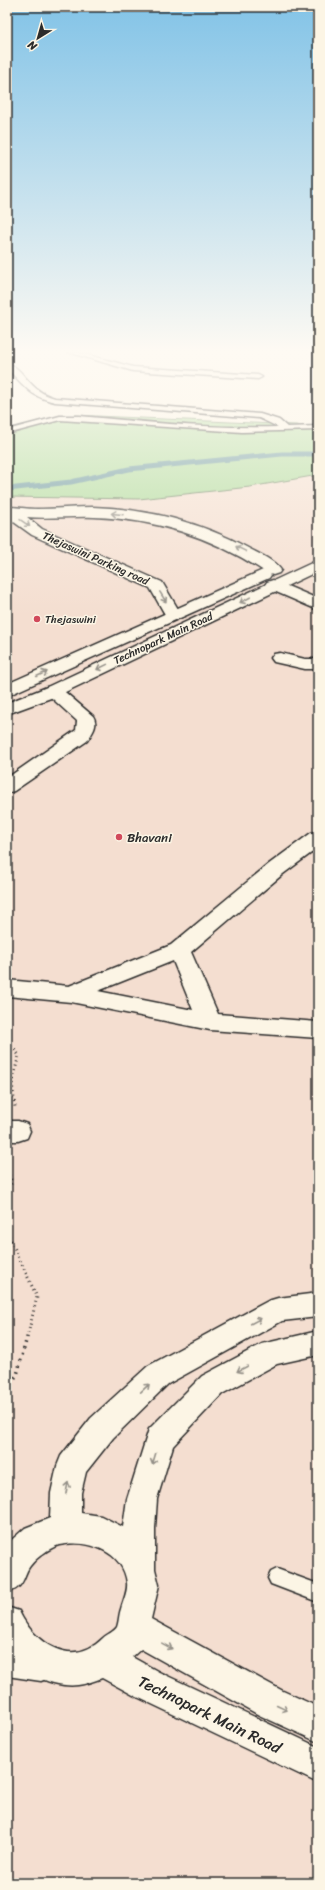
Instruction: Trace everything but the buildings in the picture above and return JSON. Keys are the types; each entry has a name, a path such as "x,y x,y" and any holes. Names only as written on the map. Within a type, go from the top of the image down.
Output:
{"street":[{"name":"Thejaswini Parking road","path":"8,511 20,513 95,512 174,522 207,534 254,557 273,578 318,604"},
{"name":"Thejaswini Parking road","path":"8,511 37,532 156,585 173,614"},
{"name":"Technopark Main Road","path":"7,690 296,560 318,556"},
{"name":"Technopark Main Road","path":"7,709 53,691 235,605 296,560"},
{"name":"Technopark Main Road","path":"112,643 173,614 273,578 318,565"},
{"path":"280,658 305,664 318,664"},
{"path":"7,787 80,737 85,730 86,720 53,691"},
{"path":"71,994 119,973 179,950 276,869 318,838"},
{"path":"179,950 210,1022"},
{"path":"7,988 71,994 210,1022 318,1030"},
{"path":"64,1527 66,1493 72,1466 102,1428 158,1375 278,1310 318,1305"},
{"path":"7,1660 71,1668 88,1666 103,1660 130,1636 143,1583 139,1568 139,1528 142,1498 160,1440 212,1386 272,1353 318,1343"},
{"path":"7,1576 10,1566 24,1548 43,1534 64,1527 82,1527 100,1531 116,1539 129,1552 139,1568"},
{"path":"7,1623 18,1644 32,1657 50,1665"},
{"path":"133,1627 271,1703 318,1725"},
{"name":"Technopark Main Road","path":"103,1660 147,1684 318,1766"}],"lane":[{"path":"277,1578 318,1594"}],"path":[{"path":"7,1045 13,1048 19,1055 12,1082 13,1131"},
{"path":"7,1171 12,1182 7,1191"},
{"path":"7,1232 19,1254 37,1297 18,1375 7,1387"}],"shaded area":[{"path":"318,467 318,1883 7,1883 7,488"}],"green space":[{"path":"7,440 318,440 318,475 250,487 139,499 7,497"}],"waterway":[{"path":"7,489 71,482 129,469 282,454 318,454"}],"place":[{"name":"Thejaswini","path":"37,619"},
{"name":"Bhavani","path":"119,837"}]}
